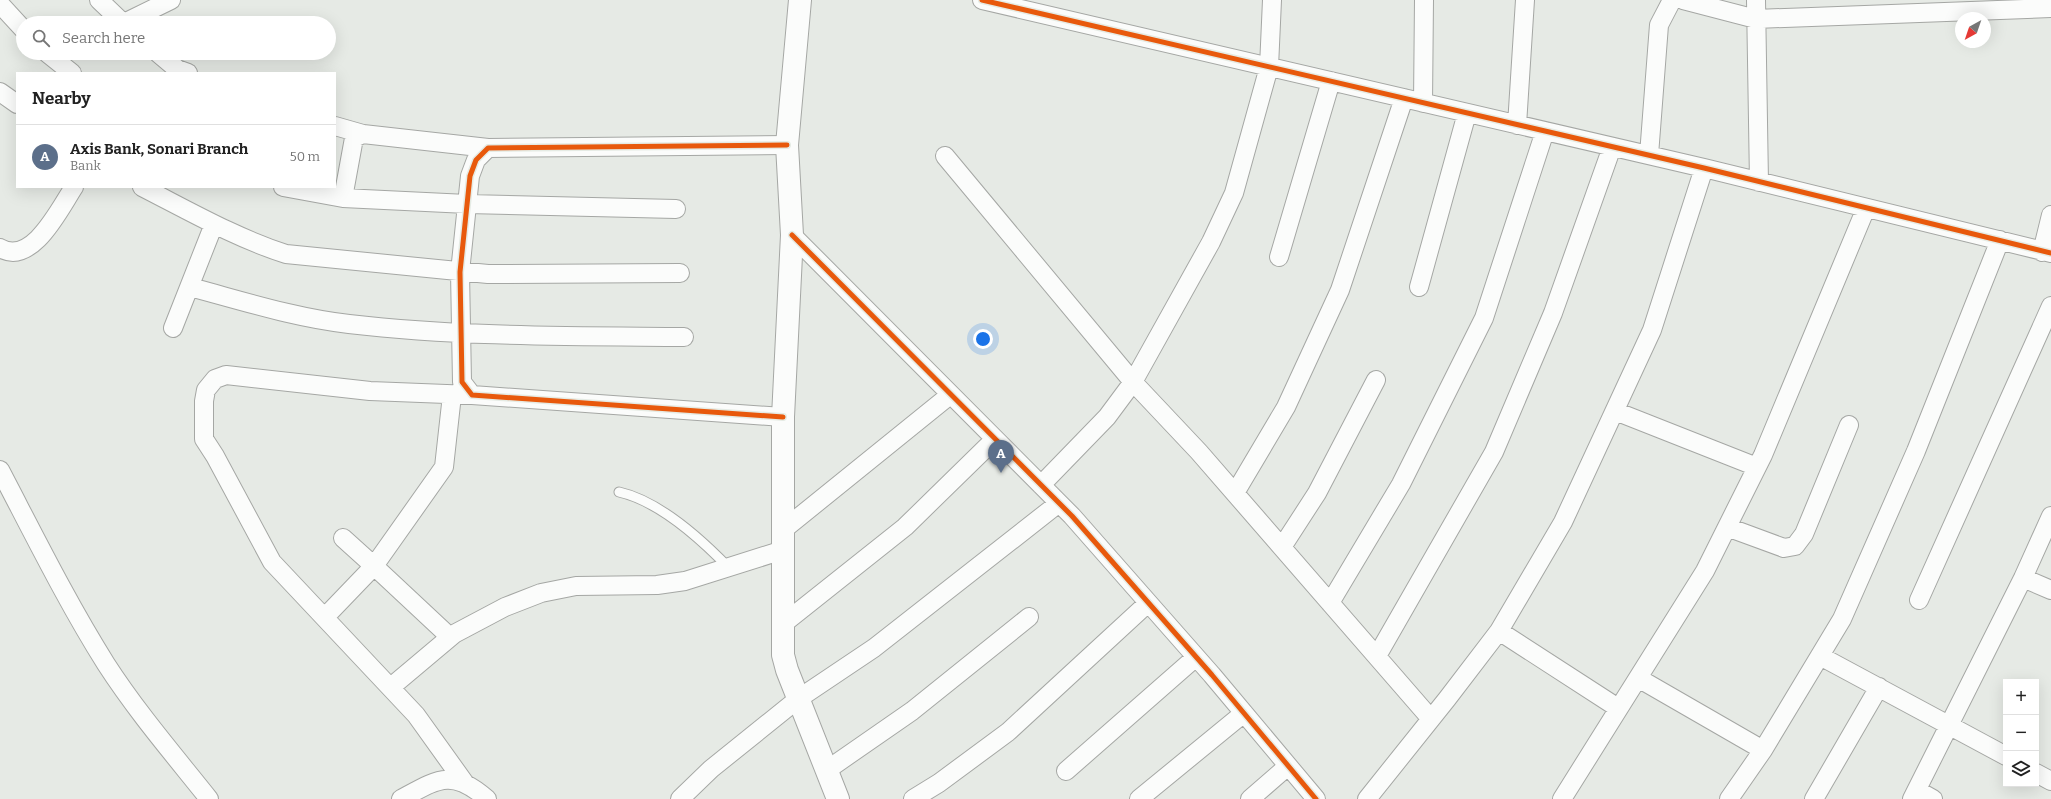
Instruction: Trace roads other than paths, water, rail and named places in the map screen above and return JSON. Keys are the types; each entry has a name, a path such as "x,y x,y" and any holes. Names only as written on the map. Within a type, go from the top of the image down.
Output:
{"main road":[{"path":"800,0 787,145 792,235 784,417 783,655 798,699 838,799"}],"street":[{"path":"99,0 116,16"},
{"path":"138,16 171,0"},
{"path":"982,0 1045,7 1269,67 1704,168 2046,252 2051,215"},
{"path":"1041,485 1107,417 1133,382 1212,242 1234,193 1269,67 1272,0"},
{"path":"1423,103 1424,0"},
{"path":"1517,125 1525,0"},
{"path":"1649,155 1658,25 1672,0"},
{"path":"1683,0 1756,19 2051,8"},
{"path":"1756,0 1759,182"},
{"path":"0,4 16,21"},
{"path":"56,60 71,72"},
{"path":"166,60 177,69 185,72"},
{"path":"1280,257 1331,81"},
{"path":"0,92 16,103"},
{"path":"1234,493 1286,407 1340,290 1404,98"},
{"path":"1419,287 1467,113"},
{"path":"336,126 363,134 488,148 787,145"},
{"path":"1330,603 1401,484 1484,318 1545,131"},
{"path":"343,198 354,138 363,134"},
{"path":"1377,656 1494,452 1553,312 1612,147"},
{"path":"472,395 462,382 460,272 470,176 476,160 488,148"},
{"path":"945,156 1133,382 1199,452 1431,719"},
{"path":"1367,799 1499,631 1563,522 1652,330 1704,168"},
{"path":"0,248 17,252 29,247 40,238 73,188"},
{"path":"144,188 214,224 262,246 286,254 488,274 680,273"},
{"path":"289,188 343,198 467,204 676,209"},
{"path":"1562,799 1705,571 1728,527 1757,467 1866,208"},
{"path":"172,328 190,287 214,224"},
{"path":"792,235 1059,503 1196,657 1316,799"},
{"path":"1729,799 1763,750 1842,619 1916,451 2000,240"},
{"path":"190,287 298,316 348,324 461,334 684,337"},
{"path":"1919,600 2051,306"},
{"path":"487,799 464,782 416,715 272,562 215,456 204,439 204,401 206,390 215,379 226,375 370,391 472,395 784,417"},
{"path":"1282,547 1317,493 1376,380"},
{"path":"325,617 374,566 444,466 452,395"},
{"path":"390,687 450,637 505,607 541,593 576,586 657,585 685,581 729,568 783,540 950,395"},
{"path":"1615,411 1757,467"},
{"path":"1728,527 1784,548 1795,546 1804,534 1849,425"},
{"path":"783,624 905,527 995,439"},
{"path":"0,470 80,622 107,665 140,713 209,799"},
{"path":"680,799 711,769 798,699 874,648 1059,503"},
{"path":"1933,799 1915,794 2023,578 2051,516"},
{"path":"344,538 450,637"},
{"path":"2023,578 2051,590"},
{"path":"912,799 939,783 1008,732 1148,603"},
{"path":"827,770 912,711 1029,617"},
{"path":"1499,631 1618,708"},
{"path":"1820,656 2003,754"},
{"path":"1066,771 1196,657"},
{"path":"1638,678 1763,750"},
{"path":"1814,799 1879,687"},
{"path":"1139,799 1244,713"},
{"path":"1250,799 1288,766"},
{"path":"2039,774 2051,781"},
{"path":"401,799 426,786 446,779 464,782"}],"lane":[{"path":"619,492 636,496 699,538 729,568"}],"place":[{"name":"Axis Bank, Sonari Branch","path":"1001,473"}]}
